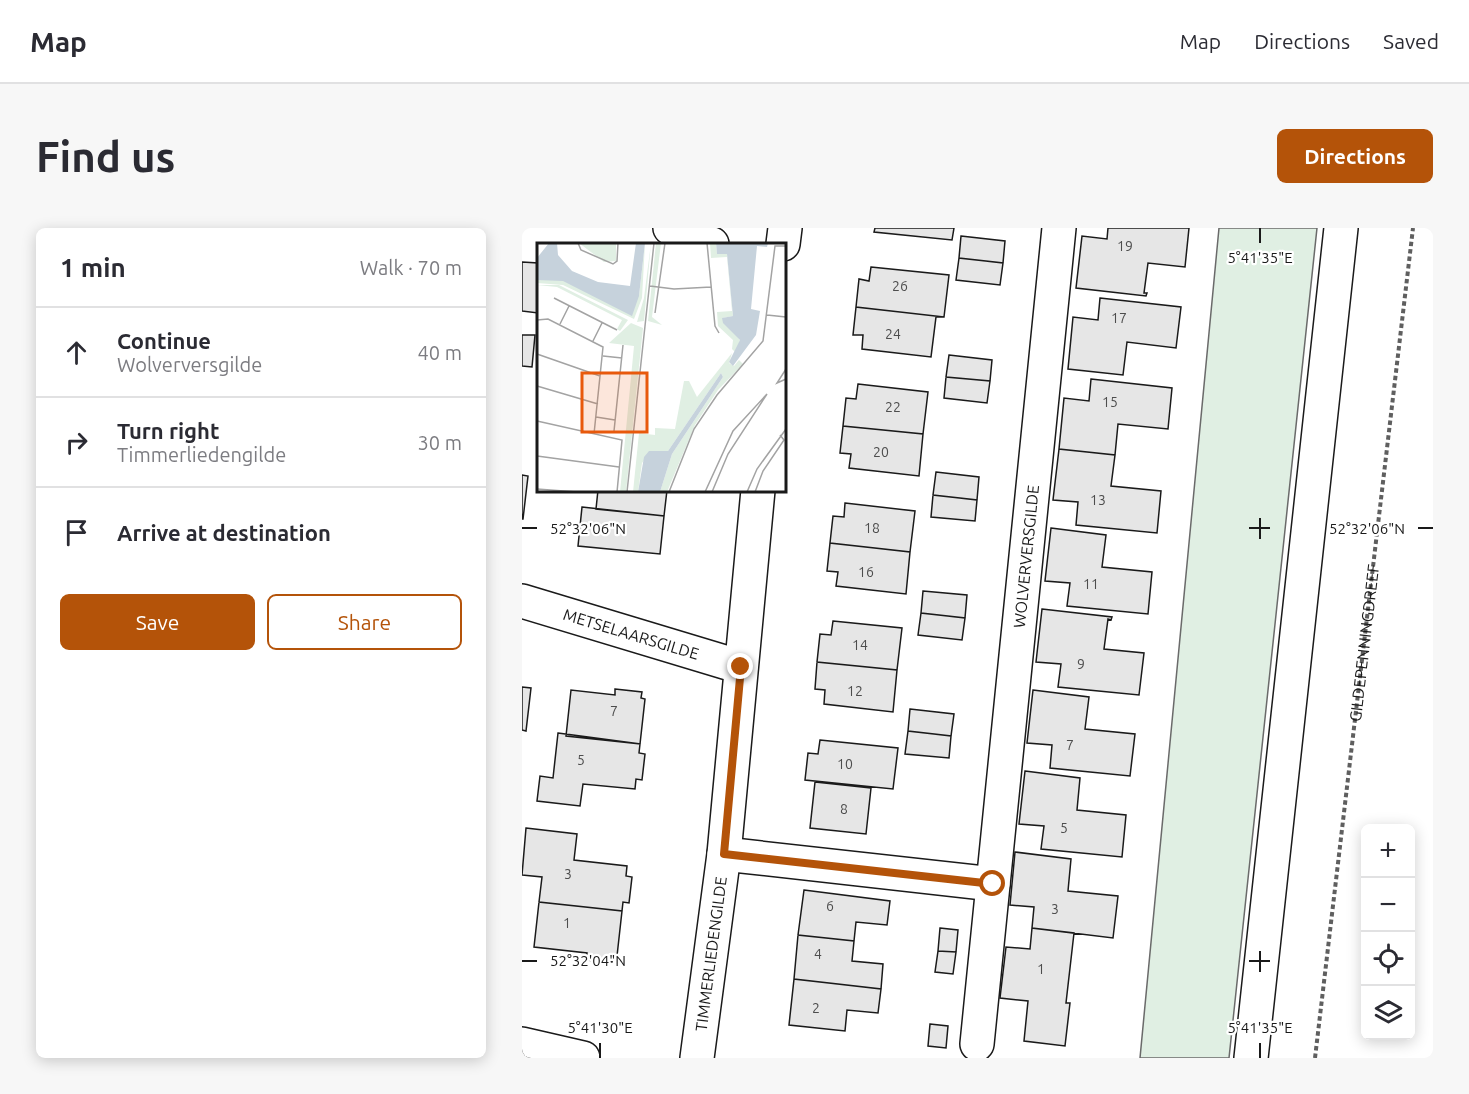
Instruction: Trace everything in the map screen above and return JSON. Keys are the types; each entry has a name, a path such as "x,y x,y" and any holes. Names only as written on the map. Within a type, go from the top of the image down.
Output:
{"street":[{"path":"670,228 709,243"},
{"path":"783,243 785,228"},
{"name":"WOLVERVERSGILDE","path":"977,1044 1059,228"},
{"path":"1251,1058 1341,228"},
{"name":"TIMMERLIEDENGILDE","path":"697,1058 724,854 758,492"},
{"name":"METSELAARSGILDE","path":"522,601 741,667"},
{"path":"724,854 993,884"},
{"path":"522,1044 583,1058"}],"path":[{"name":"GILDEPENNINGDREEF","path":"1316,1058 1413,228"}],"green space":[{"path":"1219,228 1317,228 1229,1058 1140,1058"}],"building":[{"path":"875,228 954,228 952,240 874,232"},
{"path":"1108,228 1189,228 1185,267 1148,263 1144,293 1147,293 1146,296 1076,288 1082,236 1107,239"},
{"path":"961,236 1005,241 1003,263 959,258"},
{"path":"959,258 1003,263 1000,285 956,280"},
{"path":"522,262 537,263 537,313 522,311"},
{"path":"871,267 949,275 944,317 856,307 859,279 869,281"},
{"path":"1100,298 1181,307 1176,348 1127,342 1123,375 1068,369 1073,317 1098,320"},
{"path":"856,307 944,317 936,317 931,357 862,349 863,335 853,335"},
{"path":"522,335 535,335 532,367 522,366"},
{"path":"949,355 992,360 990,381 946,377"},
{"path":"946,377 990,381 987,403 944,398"},
{"path":"1091,379 1172,388 1168,429 1118,424 1115,455 1059,449 1064,398 1089,401"},
{"path":"858,384 928,392 923,434 843,426 846,398 856,399"},
{"path":"843,426 923,434 919,476 849,468 851,454 840,453"},
{"path":"1059,449 1115,455 1111,486 1161,491 1157,533 1076,525 1078,502 1053,500"},
{"path":"936,472 979,477 977,500 933,495"},
{"path":"522,475 528,476 523,519 522,519"},
{"path":"598,492 667,492 664,516 596,509"},
{"path":"933,495 977,500 975,521 931,517"},
{"path":"845,503 915,511 910,552 830,543 833,516 844,517"},
{"path":"582,507 664,516 660,554 578,546"},
{"path":"1051,528 1106,535 1102,567 1152,572 1148,614 1067,606 1070,583 1045,581"},
{"path":"830,543 910,552 906,594 836,586 838,572 827,571"},
{"path":"923,591 967,595 965,618 921,613"},
{"path":"1042,609 1112,617 1111,620 1108,619 1104,649 1144,653 1139,695 1058,687 1061,664 1036,662"},
{"path":"921,613 965,618 962,640 918,635"},
{"path":"833,621 902,628 897,670 817,662 820,634 831,635"},
{"path":"817,662 897,670 893,712 824,704 825,690 815,689"},
{"path":"522,687 531,688 526,731 522,730"},
{"path":"615,689 642,692 641,698 645,699 640,744 566,736 571,690 615,695"},
{"path":"1033,690 1089,697 1085,729 1135,734 1130,776 1050,768 1052,745 1027,743"},
{"path":"910,709 954,714 951,736 908,731"},
{"path":"908,731 951,736 949,758 905,754"},
{"path":"558,733 640,744 639,753 645,754 642,780 636,779 635,789 583,784 580,806 537,801 540,776 553,778"},
{"path":"820,740 898,748 893,789 805,780 808,753 818,754"},
{"path":"1025,771 1080,778 1077,810 1126,815 1122,857 1041,849 1044,826 1019,824"},
{"path":"815,782 871,788 866,834 810,828"},
{"path":"526,828 577,834 574,860 627,866 626,876 632,877 629,903 623,902 622,911 539,902 542,877 522,875"},
{"path":"1015,852 1071,859 1068,891 1118,896 1113,938 1032,928 1034,907 1010,905"},
{"path":"804,890 890,901 887,925 856,922 854,941 798,935"},
{"path":"539,902 622,911 617,956 613,956 612,962 586,960 587,953 534,947"},
{"path":"940,928 958,930 956,952 938,951"},
{"path":"1032,928 1074,933 1066,1003 1070,1003 1065,1046 1024,1041 1028,1001 1000,998 1006,947 1030,949"},
{"path":"798,935 854,941 852,961 883,964 881,989 794,979"},
{"path":"938,951 956,952 953,974 935,972"},
{"path":"794,979 881,989 878,1013 847,1010 845,1031 789,1025"},
{"path":"930,1024 948,1026 946,1048 928,1046"}],"route":[{"path":"741,667 724,854 993,884"}]}
